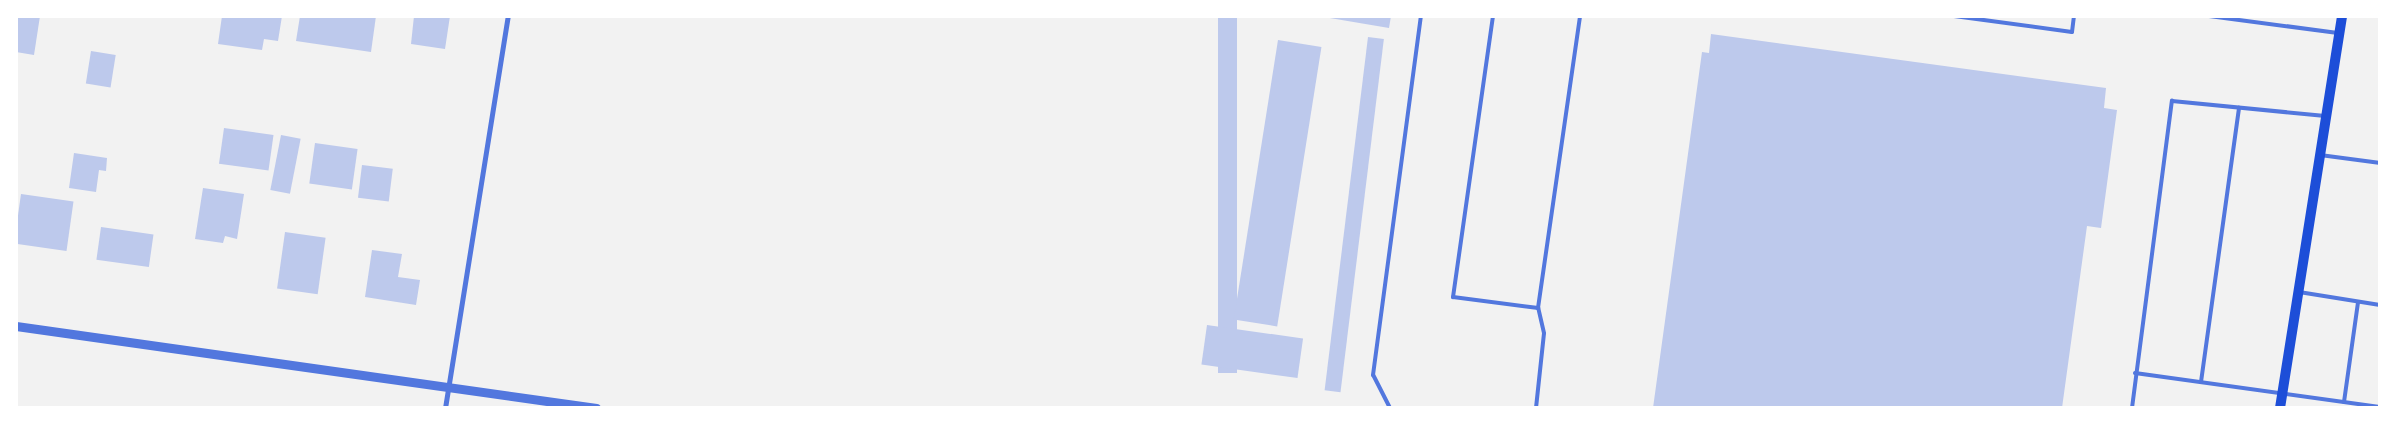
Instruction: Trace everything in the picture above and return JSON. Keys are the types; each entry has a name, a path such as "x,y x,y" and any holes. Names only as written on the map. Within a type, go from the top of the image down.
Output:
{"main road":[{"path":"2280,408 2342,16"}],"street":[{"path":"445,408 508,16"},
{"path":"16,326 596,408"}],"lane":[{"path":"1390,408 1373,375 1421,16"},
{"path":"1493,16 1453,298 1538,308"},
{"path":"1536,408 1544,333 1538,308 1580,16"},
{"path":"1954,16 2072,32 2074,16"},
{"path":"2208,16 2340,34"},
{"path":"2132,408 2135,373 2172,101 2327,116"},
{"path":"2201,382 2239,108"},
{"path":"2320,155 2380,163"},
{"path":"2299,292 2380,305"},
{"path":"2344,402 2358,302"},
{"path":"2135,373 2380,407"}],"building":[{"path":"16,16 40,16 34,55 16,52"},
{"path":"222,16 282,16 278,41 264,39 262,50 218,44"},
{"path":"300,16 376,16 371,52 296,41"},
{"path":"414,16 450,16 445,49 411,44"},
{"path":"1218,16 1237,16 1237,373 1218,373"},
{"path":"1318,16 1391,16 1389,28"},
{"path":"1711,34 2106,88 2104,108 2117,110 2101,228 2087,226 2062,408 1653,408 1702,52 1709,53"},
{"path":"1368,37 1384,39 1340,392 1325,390"},
{"path":"1278,40 1321,47 1277,326 1234,320"},
{"path":"91,51 116,55 111,88 86,84"},
{"path":"224,128 274,135 269,171 219,164"},
{"path":"281,135 301,139 290,194 270,190"},
{"path":"315,143 358,149 352,190 309,184"},
{"path":"74,153 107,158 106,171 99,170 96,192 69,188"},
{"path":"362,165 393,169 389,202 358,198"},
{"path":"203,188 244,194 237,239 225,236 223,243 195,239"},
{"path":"21,194 73,201 67,251 16,244"},
{"path":"101,227 153,234 149,267 96,260"},
{"path":"285,232 326,238 318,294 277,288"},
{"path":"372,250 402,254 398,277 420,280 416,305 365,297"},
{"path":"1207,325 1303,338 1297,378 1201,365"}]}
